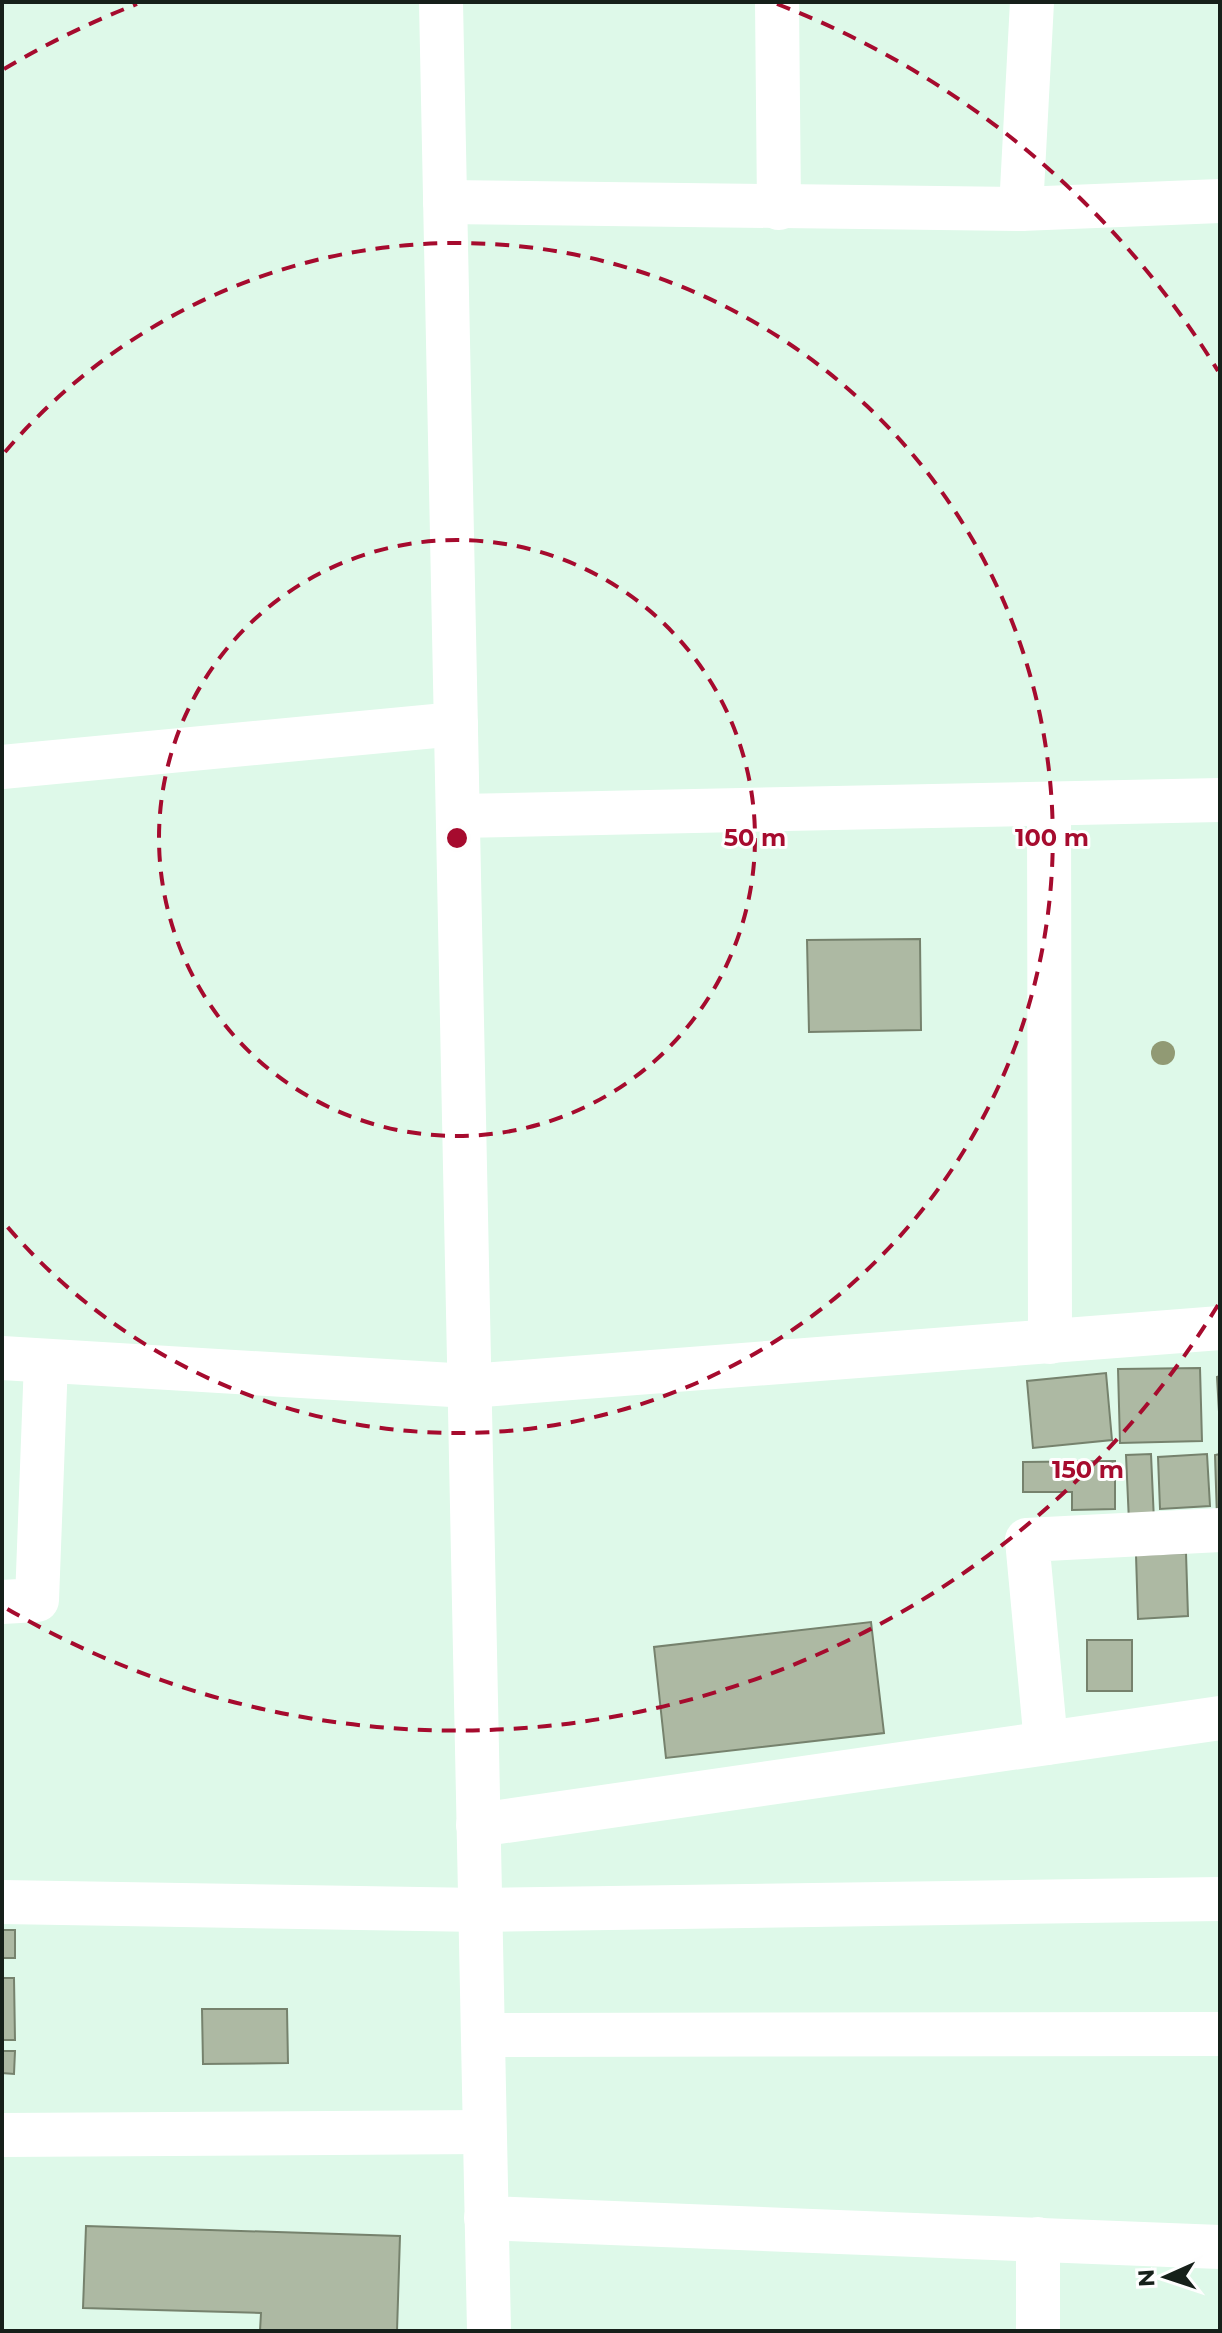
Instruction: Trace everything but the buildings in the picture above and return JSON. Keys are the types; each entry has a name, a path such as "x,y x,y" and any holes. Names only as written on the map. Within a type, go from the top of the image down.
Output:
{"main road":[{"path":"441,2 489,2331"},
{"path":"777,2 779,208"},
{"path":"1021,209 1032,2"},
{"path":"445,202 1021,209 1220,201"},
{"path":"2,767 456,724"},
{"path":"458,816 1220,800"},
{"path":"1049,804 1050,1342"},
{"path":"2,1358 469,1386 1220,1328"},
{"path":"2,1602 37,1600 46,1361"},
{"path":"1046,1743 1027,1540 1220,1530"},
{"path":"478,1825 1220,1718"},
{"path":"2,1902 480,1910 1220,1899"},
{"path":"483,2035 1220,2034"},
{"path":"2,2135 484,2132"},
{"path":"486,2218 1220,2247"},
{"path":"1038,2239 1038,2331"}]}
